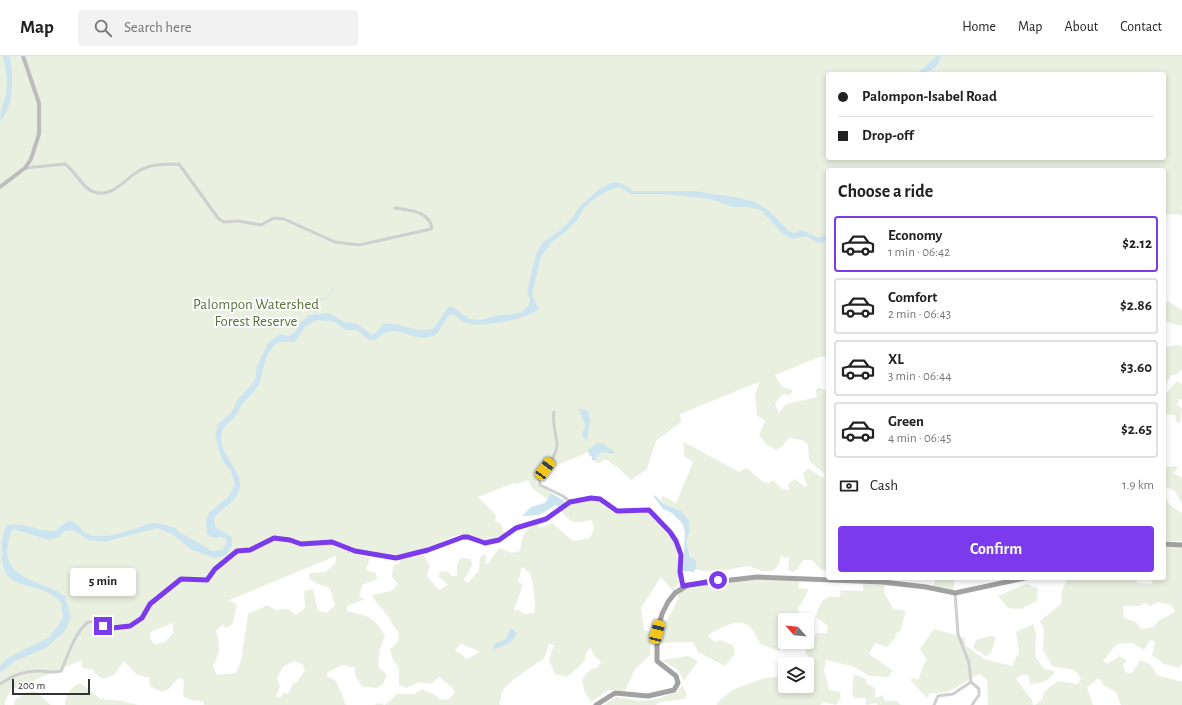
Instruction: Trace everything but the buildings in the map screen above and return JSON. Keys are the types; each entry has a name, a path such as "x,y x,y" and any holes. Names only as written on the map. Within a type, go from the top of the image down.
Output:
{"highway":[{"path":"1166,544 1182,544"},
{"path":"596,705 615,693 648,696 669,692 677,686 678,682 676,676 657,661 657,632 668,602 683,586 747,577 826,579"},
{"path":"881,580 955,594 1016,580"}],"main road":[{"path":"0,187 25,168 36,147 40,120 39,103 23,56"}],"street":[{"path":"25,168 65,164 72,169 87,188 93,192 101,193 115,189 127,182 137,172 148,167 165,164 179,164 218,218 224,222 261,225 274,218 284,219 335,242 359,245 415,233 430,229 432,227 430,219 424,214 395,208"},
{"path":"554,412 553,420 557,445 556,451 539,478 539,482 540,485 562,496 570,502"},
{"path":"0,684 17,674 31,671 53,674 62,672 77,634 88,622 94,622 112,628 130,626 142,618 150,604 181,579 207,580 215,569 237,551 250,550 274,538 290,540 301,544 332,542 355,551 396,558 428,550 463,537 468,537 485,543 499,540 516,528 546,519 570,502 591,498 600,499 617,511 649,510 670,532 676,541 681,555 680,572 683,586"},
{"path":"955,594 958,634 969,663 971,682 979,689 979,695 972,705"},
{"path":"934,705 938,696 953,694 971,682"}],"green space":[{"name":"Palompon Watershed Forest Reserve","path":"0,56 1182,56 1182,207 1180,208 1182,209 1182,216 1178,214 1166,215 1166,168 826,168 826,358 822,356 775,375 782,387 793,390 790,395 785,394 780,397 775,404 779,413 786,404 817,397 816,390 818,387 826,391 826,570 820,569 812,560 803,560 798,569 792,572 788,569 789,558 781,556 779,564 773,571 761,571 749,566 718,571 702,571 696,569 696,560 690,557 686,541 689,534 681,511 664,504 661,499 663,496 676,503 693,462 684,456 684,442 739,472 747,468 763,482 769,483 773,480 782,489 789,490 788,484 795,479 805,487 807,485 803,474 808,468 823,478 825,474 809,461 808,445 803,440 789,438 776,450 766,444 759,435 765,421 757,416 755,396 759,382 680,414 681,422 656,441 647,469 631,480 617,467 605,459 598,464 596,461 597,456 602,452 613,454 605,445 541,472 536,483 551,493 547,499 532,488 528,480 516,484 513,483 478,497 496,515 495,521 501,524 504,533 497,538 486,540 471,536 458,535 427,549 400,556 381,556 363,552 354,548 347,551 370,558 366,570 376,573 377,579 362,585 359,597 365,599 347,606 347,611 360,614 373,620 381,629 385,636 380,649 378,667 387,675 383,684 377,688 363,687 355,676 355,668 342,665 328,672 327,676 336,681 346,705 204,705 203,701 191,700 183,696 184,680 178,678 169,689 162,692 150,686 149,678 136,674 124,661 114,675 102,679 91,669 82,668 82,660 11,690 5,705 0,705","holes":["336,556 335,564 325,572 310,573 309,578 316,583 330,588 335,605 327,613 318,611 313,589 304,591 305,608 296,615 289,609 275,610 268,605 248,614 241,661 236,673 217,675 213,666 219,649 219,641 216,631 222,625 227,628 233,623 237,605 229,600","173,623 173,633 165,642 155,644 150,639 151,632","294,661 302,664 305,670 297,682 293,684 288,694 284,692 280,698 276,696 280,687 277,678 283,667"]},
{"path":"1168,301 1182,310 1182,326 1166,322 1166,304"},
{"path":"1179,345 1182,347 1182,369 1176,375 1171,375 1166,383 1166,347"},
{"path":"1177,381 1182,385 1182,400 1179,399 1177,405 1182,408 1180,424 1176,421 1175,415 1166,414 1166,394"},
{"path":"1175,466 1178,468 1173,473 1182,478 1182,504 1175,491 1166,487 1166,467"},
{"path":"1166,499 1170,505 1182,513 1182,541 1166,541"},
{"path":"590,500 600,502 613,512 646,513 652,517 674,542 678,556 679,583 673,591 661,577 641,608 644,630 650,632 650,655 635,669 625,691 608,690 591,702 584,690 582,679 590,670 598,667 601,662 593,654 591,648 586,652 585,661 567,677 555,674 549,660 554,645 549,644 544,659 521,674 504,688 500,705 385,705 397,694 414,694 422,689 435,695 440,700 449,699 455,693 452,687 439,677 431,684 419,682 407,688 399,685 399,668 392,658 390,649 398,642 399,632 372,595 391,591 398,584 392,577 393,566 400,563 400,559 424,555 430,566 427,576 439,590 448,585 438,576 440,572 447,571 452,576 457,575 457,563 461,558 471,559 472,566 464,580 468,583 479,570 480,557 486,554 485,563 488,564 499,548 512,553 520,551 526,531 538,524 540,528 552,523 573,541 590,538 594,529 592,520 582,522 571,521 561,511 570,504","holes":["522,567 531,574 535,599 534,613 524,614 519,610 514,610 523,584 518,582","461,644 479,651 479,652 467,659 455,650"]},
{"path":"1166,547 1182,547 1182,664 1179,668 1164,664 1152,655 1155,642 1150,640 1144,650 1132,643 1117,644 1103,661 1107,664 1119,656 1127,660 1123,666 1126,673 1132,673 1140,660 1151,665 1157,675 1182,682 1182,705 1121,705 1116,692 1103,685 1099,678 1087,687 1093,705 1035,705 1042,700 1044,692 1058,681 1078,684 1081,678 1074,670 1052,666 1043,650 1044,629 1040,621 1061,604 1062,590 1067,580 1138,580 1137,583 1152,584 1153,580 1166,580","holes":["1158,602 1171,605 1175,612 1158,621 1154,627 1141,629 1136,622 1124,618 1123,606 1140,606 1144,603 1151,606"]},
{"path":"760,579 799,581 798,588 809,589 798,609 799,613 778,613 778,649 781,649 779,651 760,644 750,627 738,623 724,626 708,635 714,642 720,640 733,645 735,654 725,666 698,652 693,642 660,643 663,620 667,621 679,597 676,594 682,590 692,587"},
{"path":"935,580 955,580 953,590 934,586"},
{"path":"863,584 885,585 884,593 894,609 906,611 900,631 895,634 895,638 887,647 875,643 869,654 893,671 888,677 870,676 852,666 826,660 824,671 829,690 840,692 841,697 836,705 824,702 820,705 717,705 717,703 732,690 765,678 778,677 778,693 814,693 814,657 808,657 805,654 806,649 814,649 814,637 817,633 827,633 828,626 816,617 819,607 826,598 840,597 841,590 863,591"},
{"path":"1026,584 1038,588 1037,601 1021,609 1008,608 998,596"},
{"path":"1033,624 1036,633 1035,656 1044,669 1055,671 1048,680 1038,683 1030,684 1028,675 1021,675 1016,679 1032,700 1033,705 988,705 987,680 980,674 951,690 930,693 927,698 910,680 914,678 918,680 926,659 920,649 934,629 965,638 965,645 984,659 1012,666 1019,652 1016,632"},
{"path":"990,636 996,637 991,653 986,656 973,648 976,640"},
{"path":"688,656 698,661 684,681 678,670 662,660"},
{"path":"854,674 866,679 866,683 875,688 875,698 883,695 885,701 897,701 901,705 878,705 876,703 867,705 865,703 867,700 865,698 854,698 852,692"},
{"path":"80,683 101,699 123,701 138,705 65,705 69,692"},
{"path":"682,685 687,694 684,699 659,702 656,705 604,705 616,697 641,701 658,699 678,691"},
{"path":"28,692 36,692 51,705 14,705 15,700"}],"water":[{"path":"3,56 10,56 12,90 8,108 0,121 7,84"},
{"path":"937,56 941,56 940,61 931,70 927,72 918,72"},
{"path":"613,182 621,183 633,191 695,191 740,198 755,202 768,210 790,232 795,233 802,230 819,238 826,235 826,241 820,243 805,236 792,239 782,233 761,210 748,207 733,207 710,199 665,194 631,194 619,187 607,191 593,200 583,209 578,219 552,242 541,256 532,295 539,309 524,317 491,324 471,324 460,320 454,314 448,317 435,335 427,338 420,338 399,331 391,331 376,340 369,340 357,330 346,330 333,321 316,320 305,327 295,342 278,343 269,351 259,384 235,417 225,425 223,429 221,441 223,449 237,472 240,480 240,488 236,497 214,518 215,527 232,537 232,546 226,555 216,558 192,550 172,534 157,528 104,542 89,540 73,530 64,531 60,537 48,540 14,529 11,531 7,550 9,560 13,568 29,579 65,596 71,618 65,631 46,648 15,661 0,673 0,666 9,657 48,638 63,617 61,602 54,596 40,589 16,582 5,572 2,545 3,535 7,525 13,524 55,531 63,524 74,522 88,535 101,536 112,535 152,523 157,523 175,528 179,532 212,551 222,550 226,544 226,539 222,537 212,538 207,534 206,520 209,513 229,496 235,484 231,471 223,462 215,436 218,424 231,413 237,401 255,380 257,366 268,343 280,334 288,336 295,332 301,322 310,315 329,313 344,322 356,323 371,334 376,333 383,324 396,324 420,330 433,329 448,307 453,307 469,319 481,320 495,316 521,313 528,306 530,300 527,292 536,254 542,243 563,228 574,216 580,206 598,190"},
{"path":"579,408 588,411 590,420 587,441 582,436 585,425"},
{"path":"598,443 602,443 615,452 613,454 602,452 597,456 596,461 592,460 588,450"},
{"path":"551,493 566,502 559,508 556,505 539,515 522,516 531,507 545,503"},
{"path":"655,495 664,504 681,511 689,521 689,534 686,541 690,557 696,560 696,569 694,572 683,571 685,532 682,523 672,513 663,509 654,497"},
{"path":"510,629 513,629 517,634 512,641 504,646 493,649 494,644 506,639"}],"waterway":[{"path":"315,314 314,311 318,301 327,298 334,288"}],"route":[{"path":"103,626 112,628 130,626 142,618 150,604 181,579 203,582 209,578 215,569 237,551 250,550 274,538 290,540 301,544 313,542 332,542 370,555 400,558 428,550 455,538 468,537 485,543 499,540 516,528 546,519 570,502 591,498 600,499 609,507 617,511 649,510 670,532 680,548 682,561 680,572 683,586 718,580"}]}
